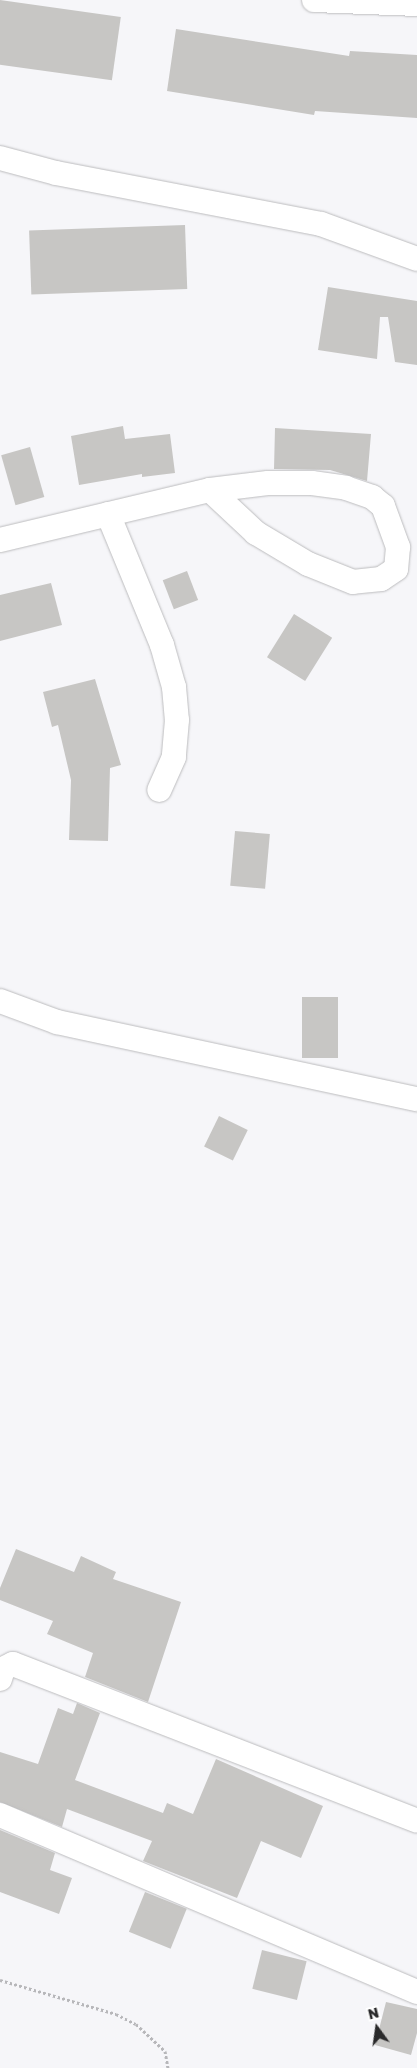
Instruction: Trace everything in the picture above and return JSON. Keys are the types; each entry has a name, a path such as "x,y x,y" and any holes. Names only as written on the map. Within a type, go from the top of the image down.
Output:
{"street":[{"path":"314,0 417,4"},
{"path":"0,158 56,173 321,224 417,259"},
{"path":"0,540 210,490 268,483 312,483 346,488 372,497 383,506 398,547 396,569 381,579 353,582 308,564 256,532 210,490"},
{"path":"108,514 162,645 174,687 176,720 174,757 159,790"},
{"path":"0,1001 57,1022 417,1099"},
{"path":"0,1678 3,1669 13,1664 417,1821"},
{"path":"0,1814 417,1992"}],"path":[{"path":"0,1980 116,2014 136,2024 165,2051 168,2068"}],"building":[{"path":"0,0 121,17 112,80 0,65"},
{"path":"176,29 349,56 350,51 417,55 417,118 315,111 314,115 167,91"},
{"path":"185,225 187,289 31,294 29,230"},
{"path":"328,287 417,301 417,365 395,362 388,317 380,317 377,359 318,350"},
{"path":"123,426 125,439 170,434 175,473 142,477 142,474 79,485 71,436"},
{"path":"275,428 371,434 367,481 330,470 274,469"},
{"path":"30,447 44,497 15,505 1,455"},
{"path":"187,571 198,600 174,609 163,580"},
{"path":"51,583 62,625 0,641 0,595"},
{"path":"294,614 332,638 305,681 267,657"},
{"path":"95,679 121,765 110,768 108,841 69,840 71,780 58,725 52,727 43,692"},
{"path":"235,831 270,834 265,889 230,886"},
{"path":"302,997 338,997 338,1058 302,1058"},
{"path":"219,1116 248,1130 233,1161 204,1147"},
{"path":"16,1549 74,1572 81,1556 116,1572 113,1579 181,1602 148,1702 85,1677 93,1653 47,1634 53,1621 0,1600 0,1588"},
{"path":"77,1703 100,1713 75,1780 163,1813 167,1803 193,1814 216,1759 323,1806 301,1858 261,1841 237,1898 143,1861 152,1841 67,1809 62,1827 0,1802 0,1752 38,1764 58,1708 73,1714"},
{"path":"0,1830 55,1853 50,1870 72,1878 59,1914 0,1892"},
{"path":"145,1892 187,1909 171,1949 129,1932"},
{"path":"262,1950 307,1961 297,2000 252,1989"},
{"path":"386,2002 417,2009 417,2033 411,2055 375,2045"}]}
